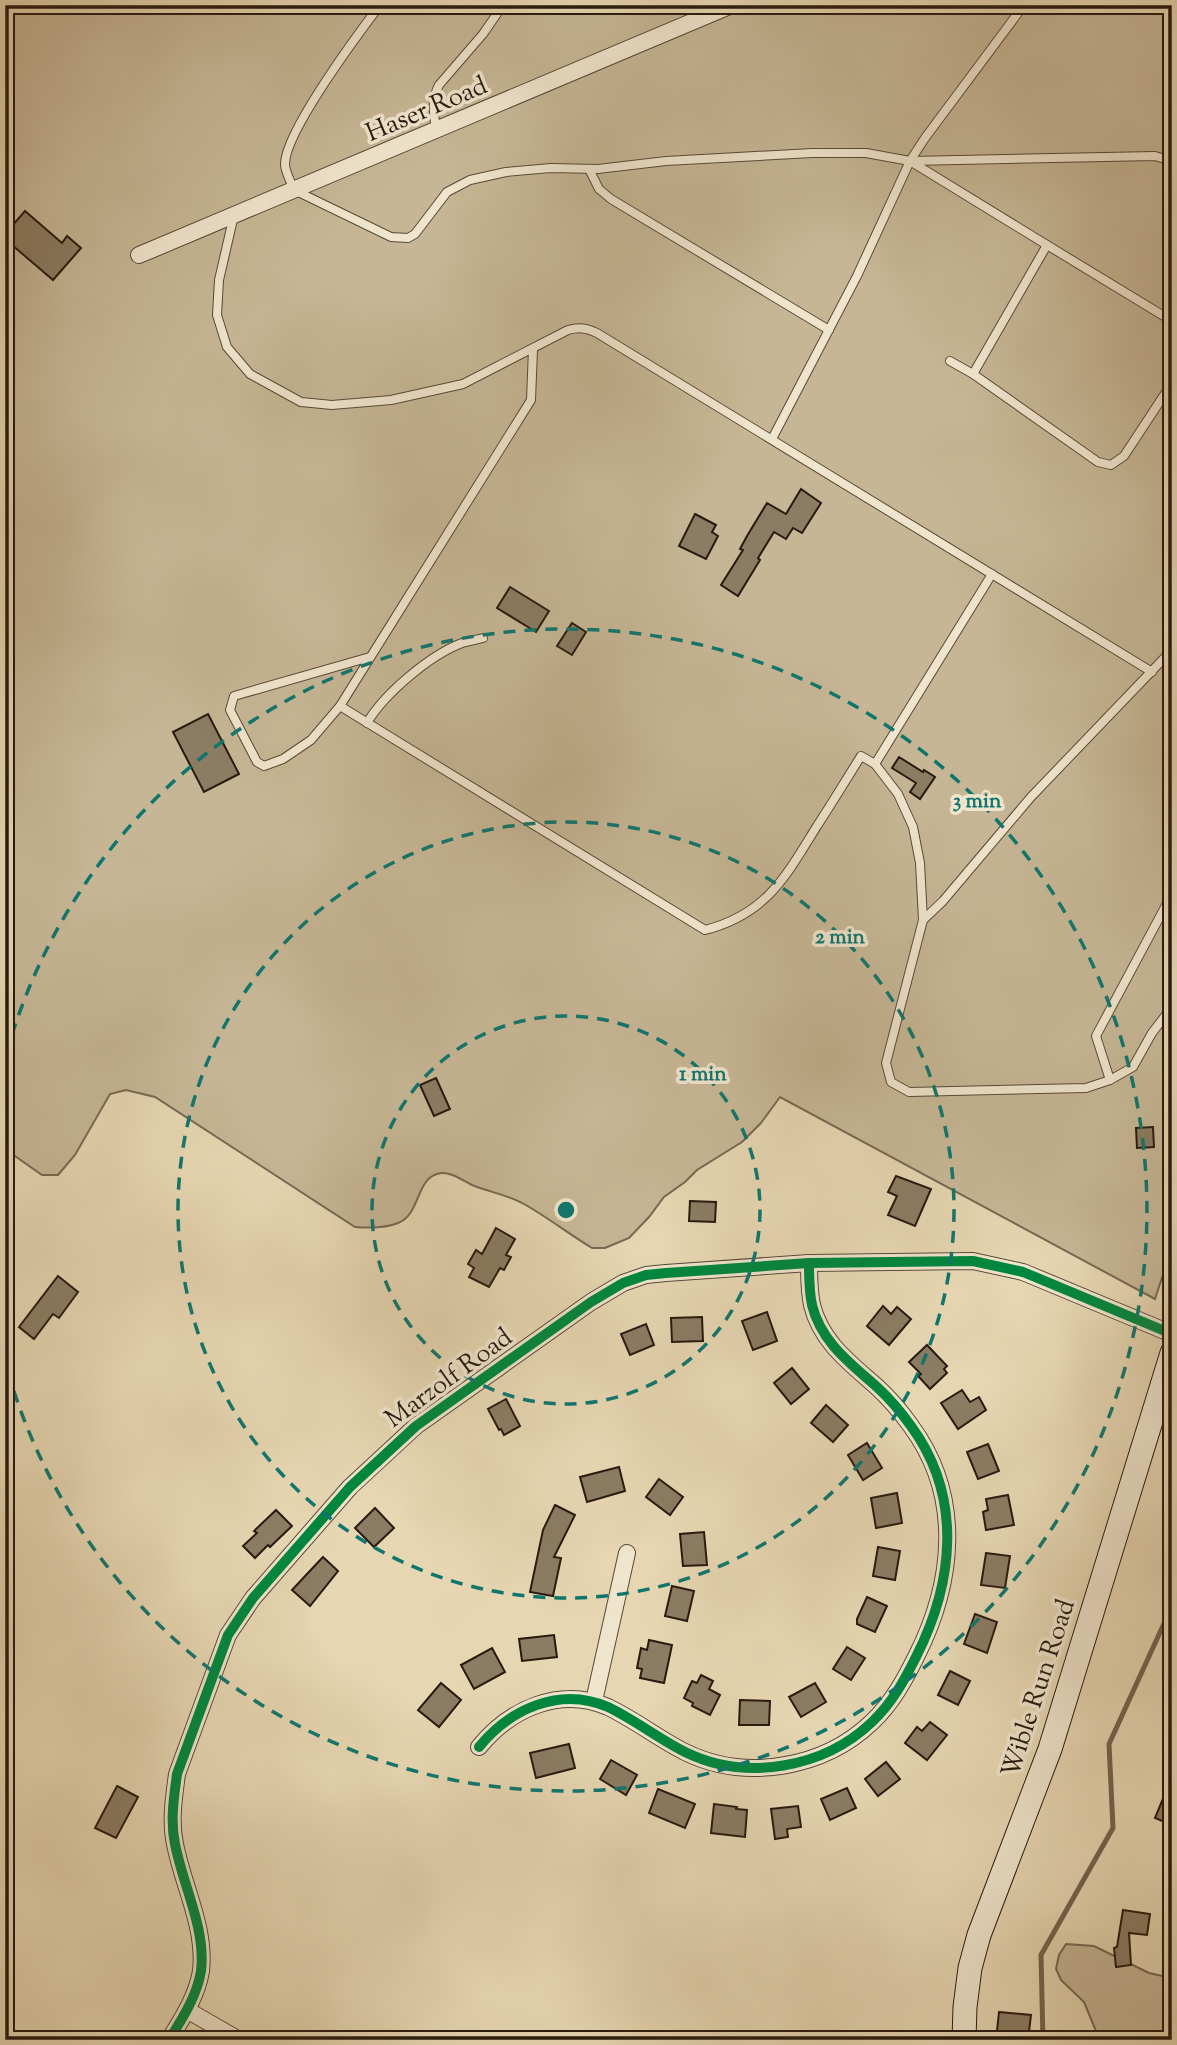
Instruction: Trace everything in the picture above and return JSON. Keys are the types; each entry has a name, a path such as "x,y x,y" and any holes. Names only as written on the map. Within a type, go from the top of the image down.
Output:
{"street":[{"name":"Haser Road","path":"139,255 732,5"},
{"name":"Marzolf Road","path":"169,2040 195,1991 201,1954 197,1925 174,1843 173,1816 177,1774 228,1635 253,1598 350,1487 386,1451 416,1426 591,1302 623,1283 646,1275 808,1263 961,1261 1023,1272 1172,1334"},
{"path":"479,1747 500,1725 542,1702 561,1699 594,1701 623,1714 688,1753 710,1761 746,1768 766,1768 793,1764 831,1751 850,1741 881,1713 895,1696 926,1638 936,1611 947,1560 946,1502 928,1453 912,1427 877,1387 837,1352 825,1336 813,1307 808,1263"},
{"name":"Wible Run Road","path":"964,2040 968,1981 979,1935 1050,1749 1172,1353"},
{"path":"594,1701 627,1553"},
{"path":"187,2010 239,2040"}],"lane":[{"path":"380,5 308,110 287,149 285,167 294,190 391,237 408,238 415,234 447,192 470,180 506,172 551,168 589,169 666,161 813,153 866,153 910,161 1155,156 1172,161"},
{"path":"436,130 434,94 503,5"},
{"path":"772,439 857,276 910,161 1024,5"},
{"path":"910,161 1172,321"},
{"path":"589,169 599,189 611,199 829,330"},
{"path":"234,215 219,280 217,315 227,347 250,374 301,402 332,405 391,400 463,384 568,330 587,328 1152,672"},
{"path":"973,374 1046,245"},
{"path":"370,657 234,696 230,710 257,762 264,766 283,759 311,740 340,706 531,400 533,349"},
{"path":"950,361 973,374 1098,462 1111,465 1124,456 1172,383"},
{"path":"875,764 992,574"},
{"path":"367,723 376,708 417,671 461,643 483,638"},
{"path":"923,920 943,901 1031,797 1172,650"},
{"path":"340,706 705,930 728,924 769,895 787,876 861,756 875,764 898,794 913,827 920,863 923,920 886,1063 891,1082 909,1092 1086,1088 1110,1080 1133,1067 1152,1033 1172,1007"},
{"path":"1110,1080 1096,1036 1172,894"}],"shaded area":[{"path":"5,5 1172,5 1172,1247 1155,1299 780,1097 761,1123 742,1142 697,1170 664,1197 629,1238 605,1248 592,1248 518,1201 446,1173 437,1174 425,1183 405,1219 388,1226 355,1227 155,1097 126,1090 110,1094 75,1155 58,1175 42,1175 5,1149"},
{"path":"1066,1944 1094,1946 1149,1973 1172,1978 1172,2040 1091,2040 1096,2031 1084,2002 1061,1980 1056,1969 1059,1955"}],"building":[{"path":"25,211 62,243 67,236 81,248 53,280 5,239 5,234"},
{"path":"801,489 821,503 802,533 793,528 786,539 774,532 738,596 721,585 767,503 786,514"},
{"path":"695,514 716,525 712,532 718,536 706,559 679,546"},
{"path":"510,587 549,611 536,632 497,608"},
{"path":"572,623 586,632 572,655 557,646"},
{"path":"208,714 239,774 204,792 173,732"},
{"path":"899,757 935,777 920,799 910,792 916,783 892,768"},
{"path":"436,1078 450,1109 434,1116 420,1085"},
{"path":"1153,1127 1154,1147 1137,1148 1136,1128"},
{"path":"896,1176 931,1189 915,1226 888,1215 897,1196 888,1192"},
{"path":"690,1201 716,1202 715,1222 689,1221"},
{"path":"496,1228 515,1239 506,1255 511,1257 504,1270 500,1268 489,1287 469,1277 474,1268 468,1264 476,1250 482,1254"},
{"path":"58,1276 78,1292 59,1318 53,1314 34,1339 19,1327"},
{"path":"883,1306 891,1314 897,1307 911,1319 889,1345 867,1326"},
{"path":"767,1312 777,1341 753,1350 742,1321"},
{"path":"702,1317 703,1341 672,1342 671,1318"},
{"path":"646,1324 654,1345 630,1355 621,1334"},
{"path":"927,1345 947,1366 944,1369 947,1373 930,1389 918,1376 921,1374 909,1362"},
{"path":"792,1368 809,1389 791,1404 774,1383"},
{"path":"962,1390 970,1402 979,1397 986,1410 958,1429 941,1403"},
{"path":"506,1399 520,1426 504,1435 488,1409"},
{"path":"826,1405 848,1425 833,1442 811,1423"},
{"path":"867,1443 882,1468 863,1480 848,1455"},
{"path":"988,1444 999,1471 978,1479 967,1452"},
{"path":"619,1467 625,1491 587,1502 580,1477"},
{"path":"659,1479 683,1497 670,1515 646,1497"},
{"path":"897,1493 902,1523 876,1528 871,1498"},
{"path":"1008,1495 1014,1525 986,1530 983,1512 988,1510 986,1499"},
{"path":"555,1505 575,1515 554,1557 561,1558 553,1596 530,1592 543,1530"},
{"path":"375,1508 394,1528 374,1547 355,1528"},
{"path":"276,1510 292,1526 255,1558 243,1546"},
{"path":"704,1532 707,1565 683,1566 680,1534"},
{"path":"878,1547 900,1551 895,1580 873,1576"},
{"path":"986,1553 1010,1556 1005,1588 981,1585"},
{"path":"323,1557 338,1571 310,1606 292,1590"},
{"path":"672,1586 694,1591 687,1621 665,1616"},
{"path":"867,1597 887,1606 875,1632 857,1624"},
{"path":"975,1614 997,1622 987,1653 964,1644"},
{"path":"554,1635 557,1657 522,1661 519,1639"},
{"path":"649,1640 672,1645 664,1683 640,1678 642,1669 637,1668 641,1648 647,1650"},
{"path":"847,1647 865,1658 851,1680 833,1669"},
{"path":"492,1648 505,1672 474,1689 461,1665"},
{"path":"950,1671 970,1681 958,1705 938,1695"},
{"path":"701,1675 713,1681 709,1689 720,1695 710,1715 692,1706 693,1703 684,1698 692,1681 697,1683"},
{"path":"441,1683 461,1700 439,1727 418,1710"},
{"path":"815,1683 826,1702 801,1717 789,1697"},
{"path":"740,1700 770,1701 769,1725 739,1725"},
{"path":"930,1722 947,1735 927,1760 905,1743 917,1727 922,1731"},
{"path":"569,1744 575,1768 536,1778 530,1753"},
{"path":"611,1760 637,1775 626,1795 600,1779"},
{"path":"886,1762 900,1779 878,1796 865,1779"},
{"path":"1172,1779 1172,1825 1155,1818"},
{"path":"117,1786 138,1797 116,1838 95,1828"},
{"path":"847,1788 856,1808 830,1820 821,1799"},
{"path":"658,1789 695,1804 685,1828 649,1813"},
{"path":"714,1804 747,1810 745,1837 711,1833"},
{"path":"798,1806 801,1827 787,1829 788,1837 775,1839 771,1809"},
{"path":"1123,1910 1150,1914 1147,1935 1129,1933 1131,1965 1116,1967 1114,1948 1117,1947"},
{"path":"999,2012 1031,2015 1028,2040 996,2040"}],"waterway":[{"path":"1043,2040 1041,1955 1113,1828 1109,1744 1172,1606"}],"cycle path":[{"path":"169,2040 196,1989 202,1955 197,1923 174,1835 173,1809 177,1774 228,1635 253,1598 350,1487 416,1426 591,1302 623,1283 646,1275 809,1263 973,1261 1023,1272 1172,1334"},
{"path":"479,1747 505,1722 521,1712 554,1700 572,1699 608,1707 675,1747 709,1761 758,1768 783,1766 808,1760 853,1738 872,1722 892,1699 916,1657 939,1599 945,1570 945,1511 939,1482 928,1453 911,1426 886,1396 838,1351 822,1330 812,1305 809,1263"}]}
